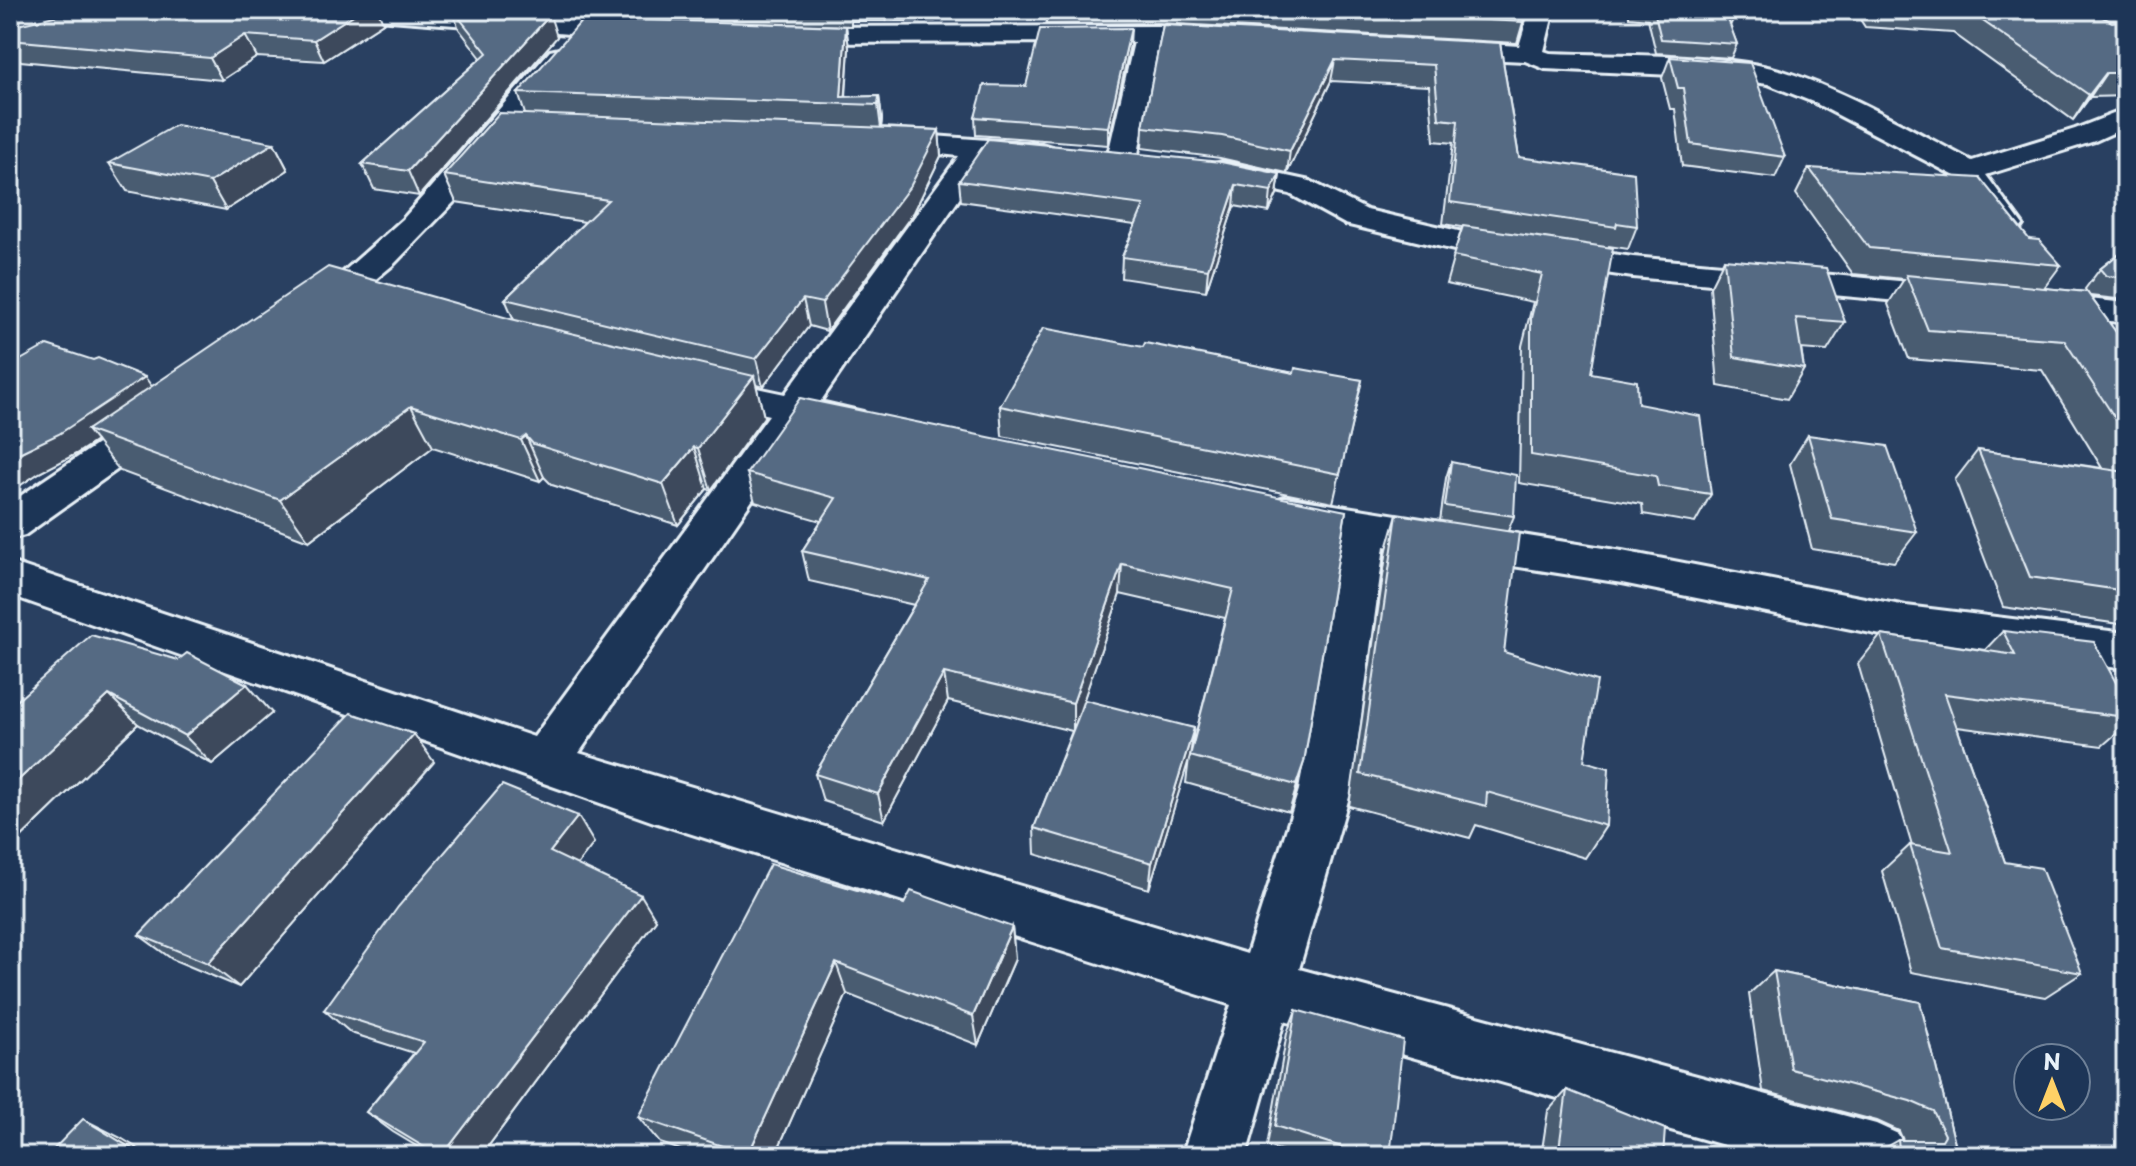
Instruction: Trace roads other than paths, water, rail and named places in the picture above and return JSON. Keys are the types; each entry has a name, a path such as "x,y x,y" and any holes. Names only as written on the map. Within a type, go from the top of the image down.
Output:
{"street":[{"path":"351,10 582,29 662,32"},
{"path":"853,37 875,10"},
{"path":"1530,54 1542,10"},
{"path":"292,328 344,292 517,127 582,29"},
{"path":"757,34 853,37 1148,34 1252,39"},
{"path":"848,138 978,150 1108,157 1148,34"},
{"path":"1422,48 1530,54 1560,62 1715,69 1773,77 1823,96 1969,171 1987,202 2027,249"},
{"path":"1969,171 2085,135 2126,117"},
{"path":"545,762 797,410 978,150"},
{"path":"1191,167 1299,187 1356,217 1405,231 1467,243 1633,267 2126,313"},
{"path":"2047,272 2101,341"},
{"path":"344,292 389,305"},
{"path":"662,378 890,430"},
{"path":"10,524 177,408"},
{"path":"1244,504 1365,528 1622,567 1906,623 2126,651"},
{"path":"1214,1156 1325,790 1365,528"},
{"path":"10,578 654,800 1267,988 1876,1156"}]}
